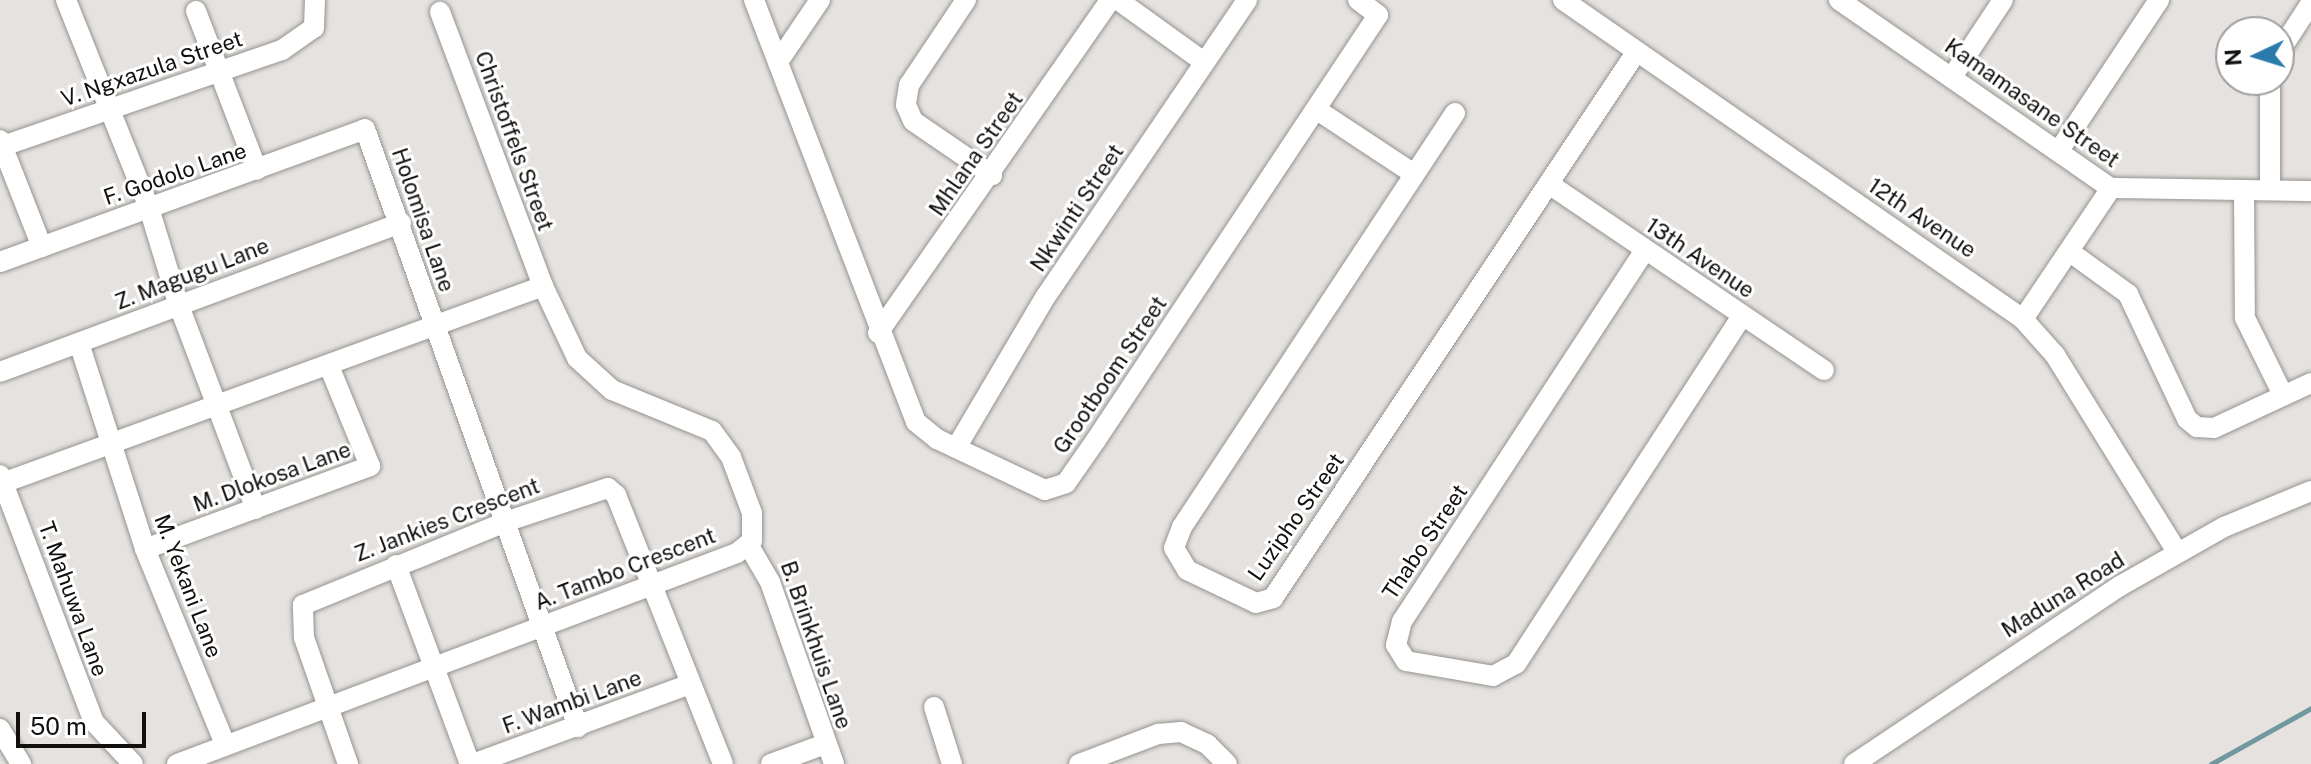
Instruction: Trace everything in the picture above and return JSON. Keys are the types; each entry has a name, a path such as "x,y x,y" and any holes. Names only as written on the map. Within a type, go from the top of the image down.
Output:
{"street":[{"path":"66,0 149,208 178,303 256,509"},
{"name":"V. Ngxazula Street","path":"1,145 282,50 314,28 315,0"},
{"name":"Grootboom Street","path":"754,0 878,333 916,422 956,448 1037,488 1053,490 1066,483 1383,8 1358,0"},
{"path":"778,62 820,0"},
{"path":"966,0 909,85 906,105 913,121 992,175"},
{"name":"Mhlana Street","path":"878,333 992,175 1110,0"},
{"path":"1118,0 1204,62"},
{"name":"Nkwinti Street","path":"956,448 1046,296 1247,0"},
{"name":"12th Avenue","path":"1563,0 1635,54 2023,319 2055,355 2177,552"},
{"path":"1952,77 2003,0"},
{"path":"2060,149 2159,0"},
{"name":"Kamamasane Street","path":"1844,1 2060,149 2111,188 2311,191"},
{"path":"2295,28 2311,3"},
{"path":"196,11 257,170"},
{"name":"Christoffels Street","path":"440,12 543,286"},
{"name":"Luzipho Street","path":"1455,113 1175,540 1178,559 1187,570 1250,601 1273,598 1635,54"},
{"path":"2270,96 2270,190"},
{"path":"1317,110 1414,174"},
{"name":"F. Godolo Lane","path":"0,262 365,129"},
{"name":"Holomisa Lane","path":"365,129 401,223 434,327 508,521 541,626 578,727"},
{"path":"1,145 42,247"},
{"name":"13th Avenue","path":"1549,184 1824,370"},
{"path":"2023,319 2111,188"},
{"path":"2244,190 2245,318 2283,395"},
{"name":"Z. Magugu Lane","path":"0,372 178,303 401,223"},
{"name":"Thabo Street","path":"1645,250 1402,621 1396,645 1406,661 1493,676 1516,664 1742,316"},
{"path":"2070,252 2128,294 2193,425 2214,428 2311,383"},
{"path":"1,481 110,445 543,286"},
{"name":"A. Tambo Crescent","path":"177,764 224,742 749,546 754,522 726,448 705,426 595,378 573,352 543,286"},
{"name":"M. Yekani Lane","path":"79,343 145,549 224,742"},
{"name":"M. Dlokosa Lane","path":"145,549 370,466 329,366"},
{"name":"T. Mahuwa Lane","path":"1,481 94,722 133,764"},
{"name":"Z. Jankies Crescent","path":"329,703 304,638 303,605 508,521 612,489 649,585"},
{"name":"Maduna Road","path":"1854,764 2177,552 2311,491"},
{"name":"B. Brinkhuis Lane","path":"749,546 770,582 834,764"},
{"path":"396,565 471,764"},
{"path":"649,585 723,764"},
{"name":"F. Wambi Lane","path":"471,764 688,685"},
{"path":"329,703 348,764"},
{"path":"934,707 952,764"},
{"path":"0,729 21,764"},
{"path":"1079,764 1158,734 1181,732 1207,744 1227,764"},
{"path":"771,764 825,744"}],"waterway":[{"path":"2211,764 2311,708"}]}
